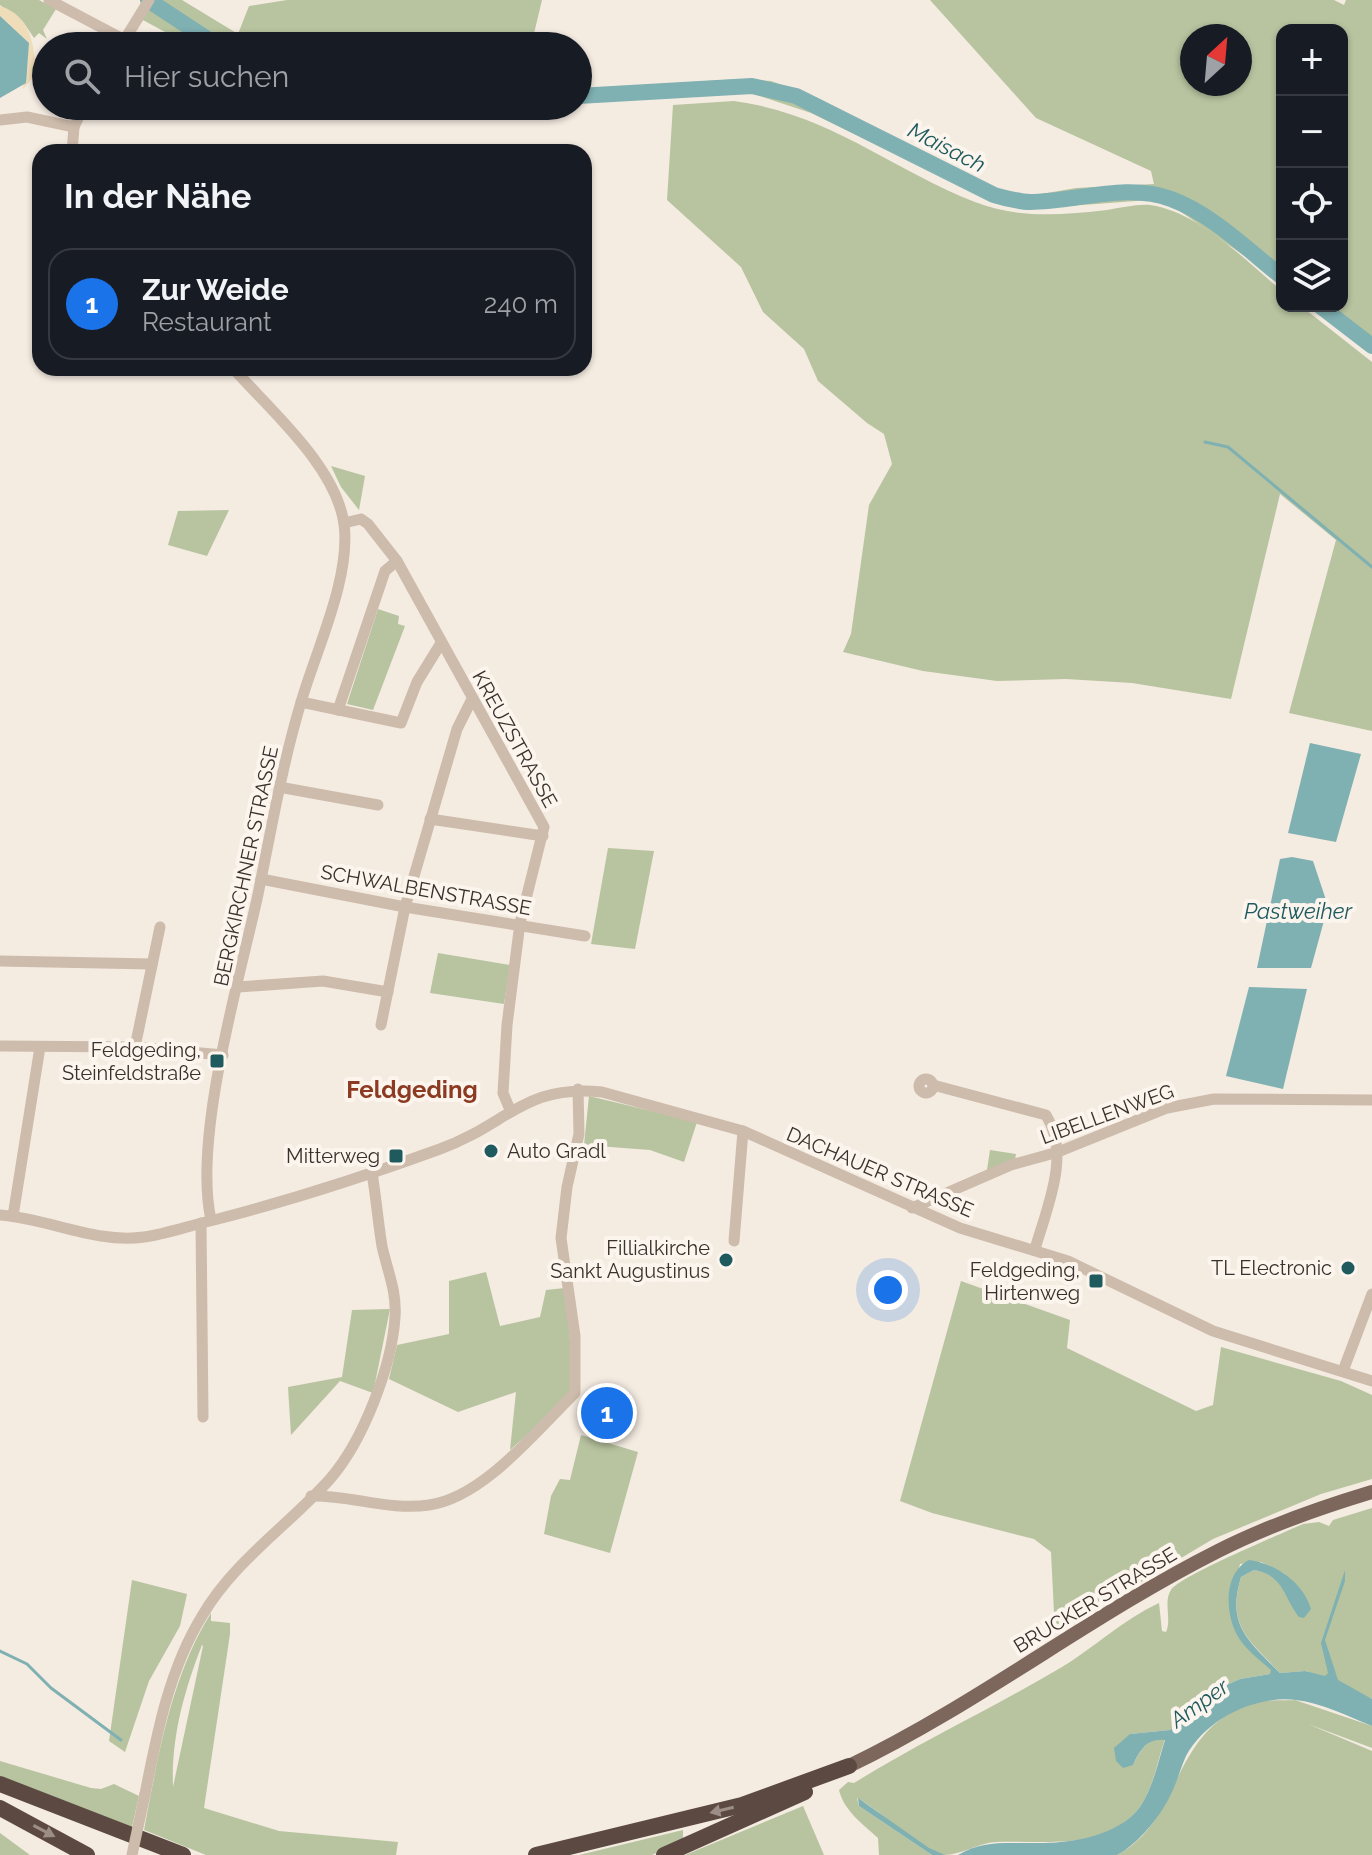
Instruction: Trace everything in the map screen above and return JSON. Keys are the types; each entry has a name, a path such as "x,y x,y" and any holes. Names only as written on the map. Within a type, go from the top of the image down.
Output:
{"highway":[{"path":"536,1855 742,1805 849,1766"},
{"path":"664,1855 802,1793 849,1766"},
{"path":"0,1784 183,1855"},
{"path":"0,1808 87,1855"}],"main road":[{"name":"BRUCKER STRASSE","path":"849,1766 967,1703 1148,1589 1219,1550 1263,1530 1372,1492"}],"street":[{"path":"49,0 102,32"},
{"path":"129,32 149,0"},
{"path":"0,120 32,118"},
{"path":"41,120 74,127"},
{"path":"73,144 77,120"},
{"path":"240,376 317,463 336,496 344,523"},
{"name":"KREUZSTRASSE","path":"344,523 361,519 368,524 397,561 544,827 520,923 503,1066 503,1093 511,1112"},
{"name":"BERGKIRCHNER STRASSE","path":"203,1417 206,1196 223,1055 279,787 301,702 340,576 344,523"},
{"path":"338,710 385,571 397,561"},
{"path":"301,702 401,723 417,682 441,643"},
{"path":"381,1025 405,907 461,719 472,699"},
{"path":"279,787 378,805"},
{"path":"430,819 543,836"},
{"name":"SCHWALBENSTRASSE","path":"261,879 405,907 520,923 585,936"},
{"path":"135,1047 160,927"},
{"path":"0,961 152,964"},
{"path":"238,987 323,981 388,992"},
{"path":"0,1046 135,1047 223,1055"},
{"path":"6,1216 40,1047"},
{"path":"933,1085 1046,1115 1053,1125 1058,1152 1035,1249"},
{"path":"311,1496 429,1506 464,1493 490,1475 575,1393 575,1336 561,1238 567,1187 579,1134 578,1089"},
{"name":"DACHAUER STRASSE","path":"6,1216 95,1234 135,1238 290,1201 468,1137 533,1098 578,1089 645,1101 743,1131 960,1228 1035,1249 1213,1331 1372,1381"},
{"name":"LIBELLENWEG","path":"912,1208 1011,1165 1058,1152 1167,1108 1214,1099 1372,1100"},
{"path":"734,1241 743,1131"},
{"path":"132,1855 161,1716 182,1654 202,1615 227,1581 344,1459 369,1413 395,1319 395,1294 382,1247 372,1173"},
{"path":"1343,1371 1372,1294"}],"green space":[{"path":"0,0 39,0 56,9 44,32 32,32 32,35 24,23 0,5"},
{"path":"154,0 182,0 235,32 165,32 141,19"},
{"path":"287,0 542,0 534,32 239,32 249,6"},
{"path":"930,0 1334,0 1344,5 1346,0 1372,0 1372,354 1319,312 1348,312 1348,24 1276,24 1276,278 1174,207 1149,200 1043,208 998,203 811,113 751,93 592,101 592,88 740,79 771,81 818,98 989,188 1024,197 1076,188 1154,184 1151,171 1036,118"},
{"path":"734,101 800,117 944,188 975,202 1008,211 1057,214 1145,205 1168,209 1204,227 1276,286 1276,312 1309,312 1372,362 1372,731 1289,713 1336,540 1280,494 1231,699 1132,683 1066,679 997,681 923,671 843,652 851,634 869,505 892,464 884,434 818,381 804,349 763,312 741,267 667,200 673,105"},
{"path":"331,466 365,476 359,510 341,487"},
{"path":"229,510 207,556 168,545 178,511"},
{"path":"378,609 399,616 398,624 405,626 373,710 347,704"},
{"path":"608,848 654,851 635,949 591,944"},
{"path":"438,953 510,965 504,1004 430,993"},
{"path":"589,1096 697,1122 684,1162 650,1150 584,1145"},
{"path":"990,1150 1016,1154 1015,1160 987,1170"},
{"path":"486,1272 500,1326 540,1317 546,1290 565,1288 575,1392 510,1450 516,1392 458,1412 389,1379 397,1345 449,1334 449,1281"},
{"path":"961,1281 1070,1320 1067,1348 1196,1411 1213,1405 1221,1347 1341,1381 1372,1395 1372,1479 1321,1494 1213,1539 1055,1633 1051,1552 1034,1539 932,1513 900,1501"},
{"path":"390,1309 373,1393 340,1381 291,1435 288,1387 342,1377 352,1310"},
{"path":"581,1435 638,1452 610,1553 544,1534 551,1496 560,1479 570,1480"},
{"path":"1372,1508 1372,1699 1306,1671 1280,1673 1244,1631 1239,1621 1237,1594 1241,1577 1254,1570 1272,1577 1285,1593 1285,1574 1261,1562 1240,1564 1233,1599 1234,1623 1246,1645 1272,1670 1270,1674 1240,1679 1213,1691 1170,1730 1130,1734 1133,1765 1145,1746 1154,1740 1165,1739 1146,1797 1135,1813 1121,1825 1088,1838 996,1842 944,1855 921,1845 857,1798 859,1806 932,1855 879,1855 878,1838 855,1817 841,1798 839,1790 848,1782 854,1783 1036,1682 1159,1603 1162,1631 1166,1632 1171,1590 1192,1575 1303,1524 1319,1522 1329,1526 1333,1520"},
{"path":"132,1580 187,1594 180,1626 149,1681 125,1752 109,1741"},
{"path":"211,1613 211,1621 230,1623 204,1808 279,1831 398,1842 396,1855 206,1855 144,1830 168,1718 197,1638","holes":["203,1646 173,1787 174,1751 180,1715"]},
{"path":"1295,1700 1372,1726 1372,1748 1308,1724 1372,1751 1372,1855 1117,1855 1139,1840 1155,1821 1190,1755 1205,1734 1225,1716 1252,1703"},
{"path":"0,1761 91,1788 101,1789 114,1784 139,1796 132,1827 0,1776"},
{"path":"803,1806 824,1855 685,1855"},
{"path":"683,1830 683,1841 652,1855 579,1855"},
{"path":"0,1833 30,1855 0,1855"}],"sand":[{"path":"0,6 19,17 29,33 32,79 23,89 29,43 0,16"}],"water":[{"path":"0,16 29,43 26,83 0,98"},
{"path":"1310,743 1361,754 1336,842 1288,833"},
{"name":"Pastweiher","path":"1292,857 1313,861 1328,906 1311,968 1257,968 1280,859"},
{"path":"1249,987 1307,989 1283,1089 1226,1076"},
{"path":"1249,1560 1287,1576 1302,1591 1311,1609 1304,1618 1299,1617 1271,1576 1254,1570 1241,1577 1236,1608 1243,1631 1280,1673 1305,1671 1325,1676 1328,1673 1321,1643 1345,1570 1345,1581 1325,1640 1338,1680 1372,1699 1372,1726 1306,1702 1264,1701 1233,1712 1206,1731 1186,1756 1160,1813 1140,1837 1117,1855 958,1855 992,1844 1085,1838 1112,1829 1134,1814 1149,1789 1165,1740 1149,1743 1133,1765 1123,1768 1116,1761 1114,1748 1130,1734 1170,1730 1213,1691 1240,1679 1270,1674 1271,1670 1239,1639 1230,1614 1231,1583 1241,1566"},
{"path":"858,1798 929,1848 945,1855 932,1855 859,1806"}],"waterway":[{"name":"Maisach","path":"148,0 197,32"},
{"name":"Maisach","path":"592,95 752,86 796,96 994,195 1030,202 1137,192 1171,199 1215,223 1276,272"},
{"name":"Maisach","path":"1328,312 1372,346"},
{"path":"1205,442 1228,447 1372,567"},
{"path":"0,1651 27,1664 51,1688 121,1740"}],"place":[{"name":"Feldgeding, Steinfeldstraße","path":"217,1061"},
{"name":"Auto Gradl","path":"491,1151"},
{"name":"Mitterweg","path":"396,1156"},
{"name":"Fillialkirche Sankt Augustinus","path":"726,1260"},
{"name":"TL Electronic","path":"1348,1268"},
{"name":"Feldgeding, Hirtenweg","path":"1096,1281"},
{"name":"Zur Weide","path":"607,1413"}],"district":[{"name":"Feldgeding","path":"412,1090"}],"water label":[{"name":"Amper","path":"1199,1703"}]}
